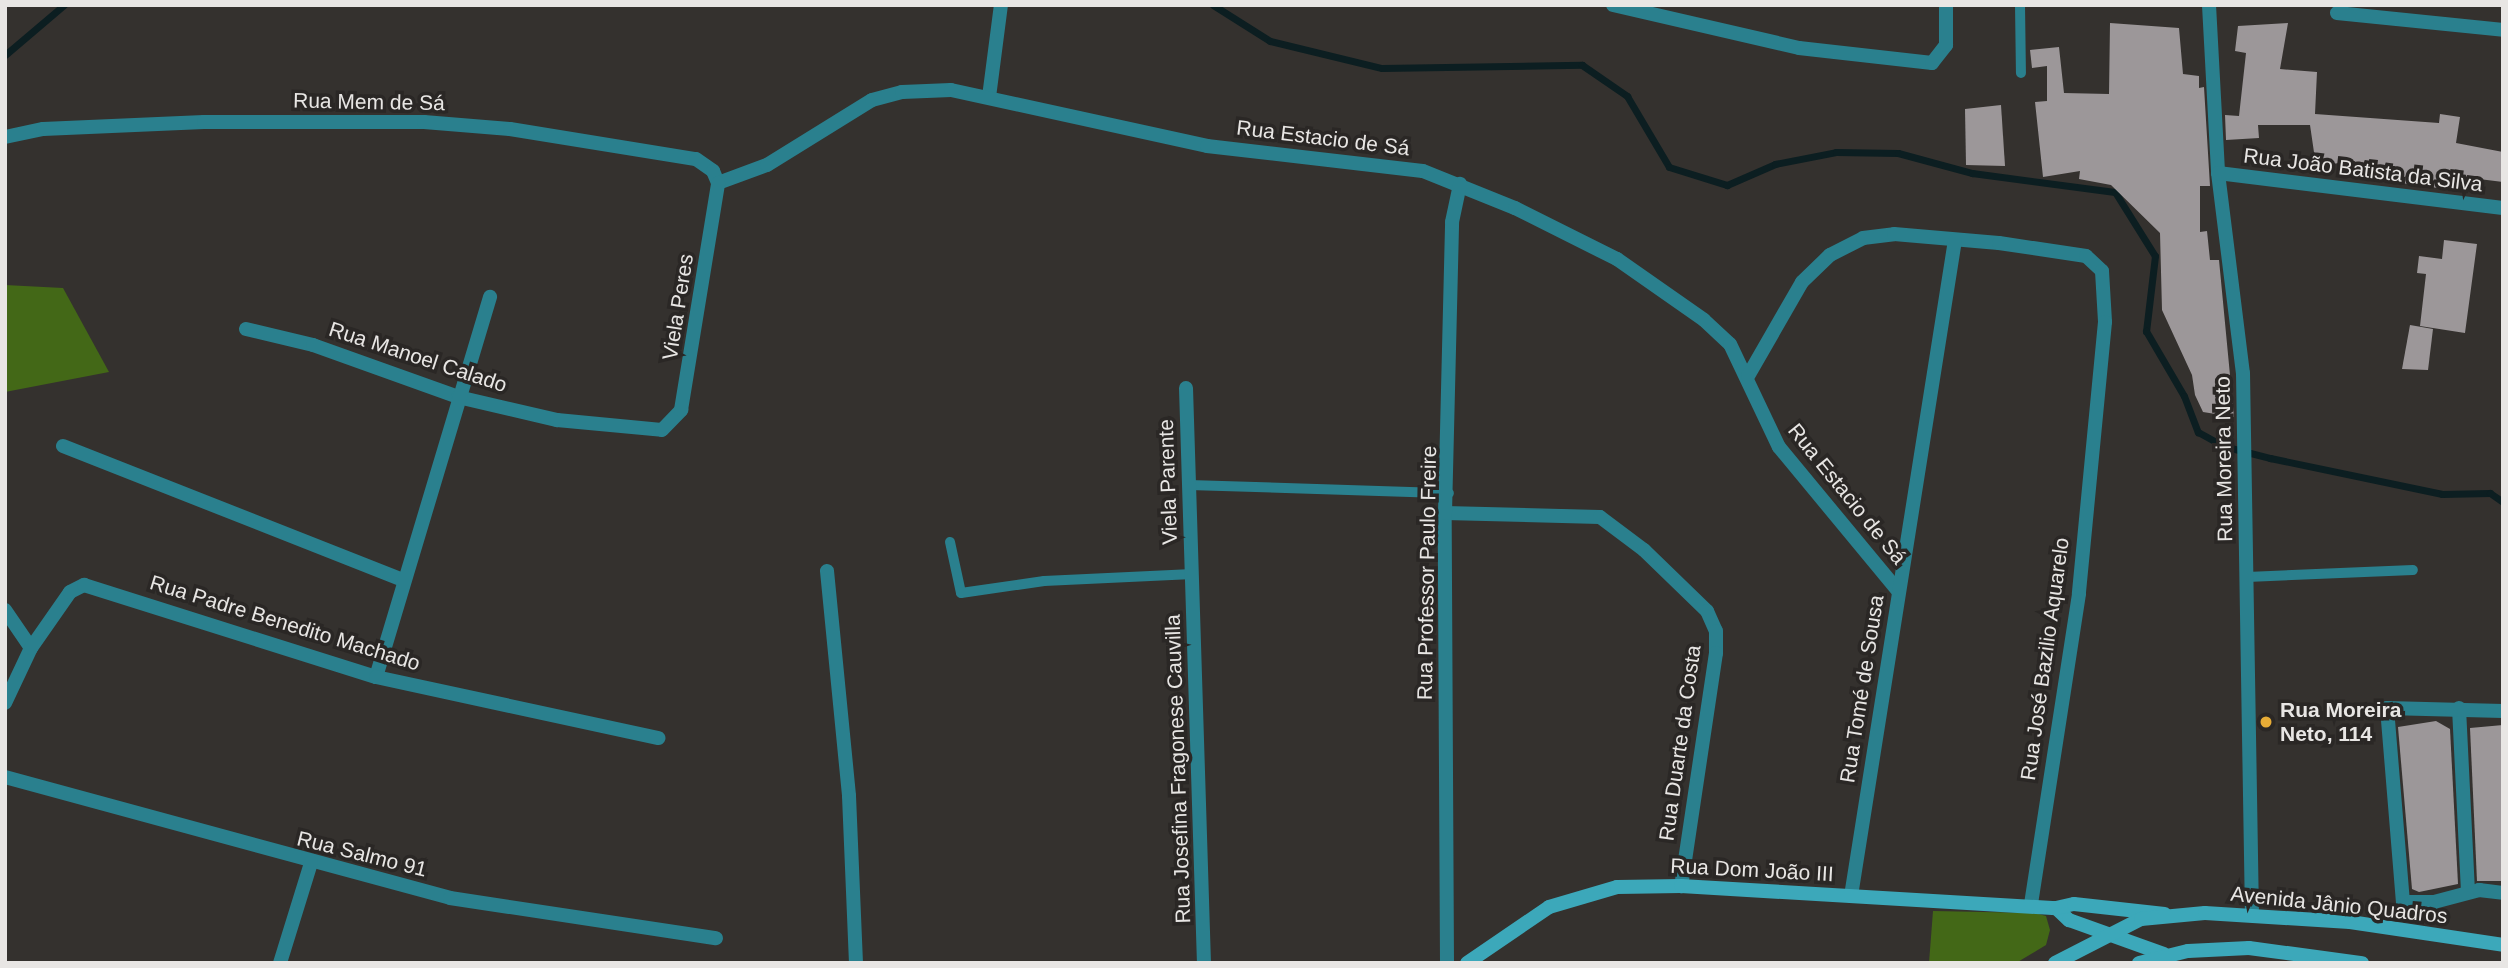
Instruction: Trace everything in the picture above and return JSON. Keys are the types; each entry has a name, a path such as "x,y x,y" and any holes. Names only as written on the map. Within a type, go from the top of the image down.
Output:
{"street":[{"path":"989,97 1001,5"},
{"path":"1614,5 1799,48 1932,63 1946,45 1946,5"},
{"name":"Rua Moreira Neto","path":"2209,5 2218,173 2243,373 2252,913"},
{"path":"2337,13 2503,30"},
{"name":"Rua Estacio de Sá","path":"718,183 766,165 872,100 902,92 951,90 1207,146 1380,163 1460,184 1586,243 1653,282 1730,344 1748,376 1779,447 1898,591"},
{"name":"Rua Mem de Sá","path":"5,137 43,130 205,122 424,122 510,129 696,159 713,171 718,183"},
{"name":"Rua João Batista da Silva","path":"2218,173 2503,208"},
{"name":"Viela Peres","path":"662,430 681,410 718,183"},
{"name":"Rua Professor Paulo Freire","path":"1447,963 1445,513 1448,493 1452,222 1460,184"},
{"path":"1748,376 1802,282 1830,255 1874,237 1955,240"},
{"name":"Rua José Bazilio Aquarelo","path":"1955,240 2085,256 2096,262 2105,282 2105,321 2093,418 2079,594 2032,905"},
{"name":"Rua Tomé de Sousa","path":"1851,896 1955,240"},
{"path":"376,677 490,297"},
{"name":"Rua Manoel Calado","path":"246,328 313,345 458,397 557,420 662,430"},
{"name":"Viela Parente","path":"1186,388 1193,574"},
{"path":"63,446 404,580"},
{"name":"Rua Duarte da Costa","path":"1445,513 1600,517 1644,550 1707,611 1716,631 1716,653 1681,886"},
{"path":"827,571 849,796 856,963"},
{"name":"Rua Josefina Fragonese Cauvilla","path":"1193,574 1204,963"},
{"name":"Rua Padre Benedito Machado","path":"5,703 32,648 70,592 84,585 376,677 657,738"},
{"path":"5,610 32,648"},
{"path":"2503,711 2387,708 2403,902 2434,902 2468,891 2503,893"},
{"path":"2459,708 2468,891"},
{"name":"Rua Salmo 91","path":"5,777 311,863 450,898 716,938"},
{"path":"280,963 311,863"},
{"name":"Rua Dom João III","path":"1467,963 1549,907 1586,893 1681,886 2056,908 2074,904 2164,914"},
{"name":"Rua Dom João III","path":"2056,908 2068,920 2164,954"},
{"name":"Avenida Jânio Quadros","path":"2055,963 2106,934 2164,914 2252,913 2503,945"},
{"path":"2138,963 2164,954 2249,948 2362,963"}],"lane":[{"path":"2020,5 2021,73"},
{"path":"1189,485 1448,493"},
{"path":"950,542 961,593 1044,581 1193,574"},
{"path":"2247,577 2413,570"}],"green space":[{"path":"5,285 63,288 109,372 5,392"},
{"path":"1933,911 2035,913 2046,916 2050,930 2046,945 2016,963 1929,963"}],"building":[{"path":"2110,23 2179,28 2183,74 2199,76 2199,88 2204,87 2210,186 2200,186 2200,232 2207,231 2210,260 2219,260 2234,417 2203,412 2195,395 2192,375 2162,310 2160,233 2111,185 2079,179 2080,171 2043,177 2035,102 2047,101 2047,66 2032,68 2030,50 2059,47 2064,93 2109,94"},
{"path":"2288,23 2280,69 2317,72 2315,114 2439,123 2440,114 2460,117 2456,143 2503,152 2503,182 2455,176 2453,190 2386,181 2387,170 2354,167 2355,161 2316,166 2310,125 2258,125 2259,138 2226,140 2225,115 2239,116 2246,53 2235,51 2238,26"},
{"path":"2001,105 2005,166 1966,165 1965,109"},
{"path":"2444,240 2477,244 2465,333 2420,326 2426,274 2417,273 2419,256 2442,259"},
{"path":"2410,325 2433,329 2428,370 2402,369"},
{"path":"2436,721 2450,729 2458,884 2419,892 2412,889 2398,727"},
{"path":"2503,725 2503,881 2477,881 2470,728"}],"waterway":[{"path":"5,55 64,5"},
{"path":"1213,5 1270,41 1382,68 1582,65 1627,96 1669,167 1727,185 1775,164 1836,152 1898,153 1972,173 2115,192 2155,256 2146,331 2184,396 2198,432 2223,446 2270,458 2442,494 2490,493 2503,502"}],"place":[{"name":"Rua Moreira Neto, 114","path":"2266,722"}]}
